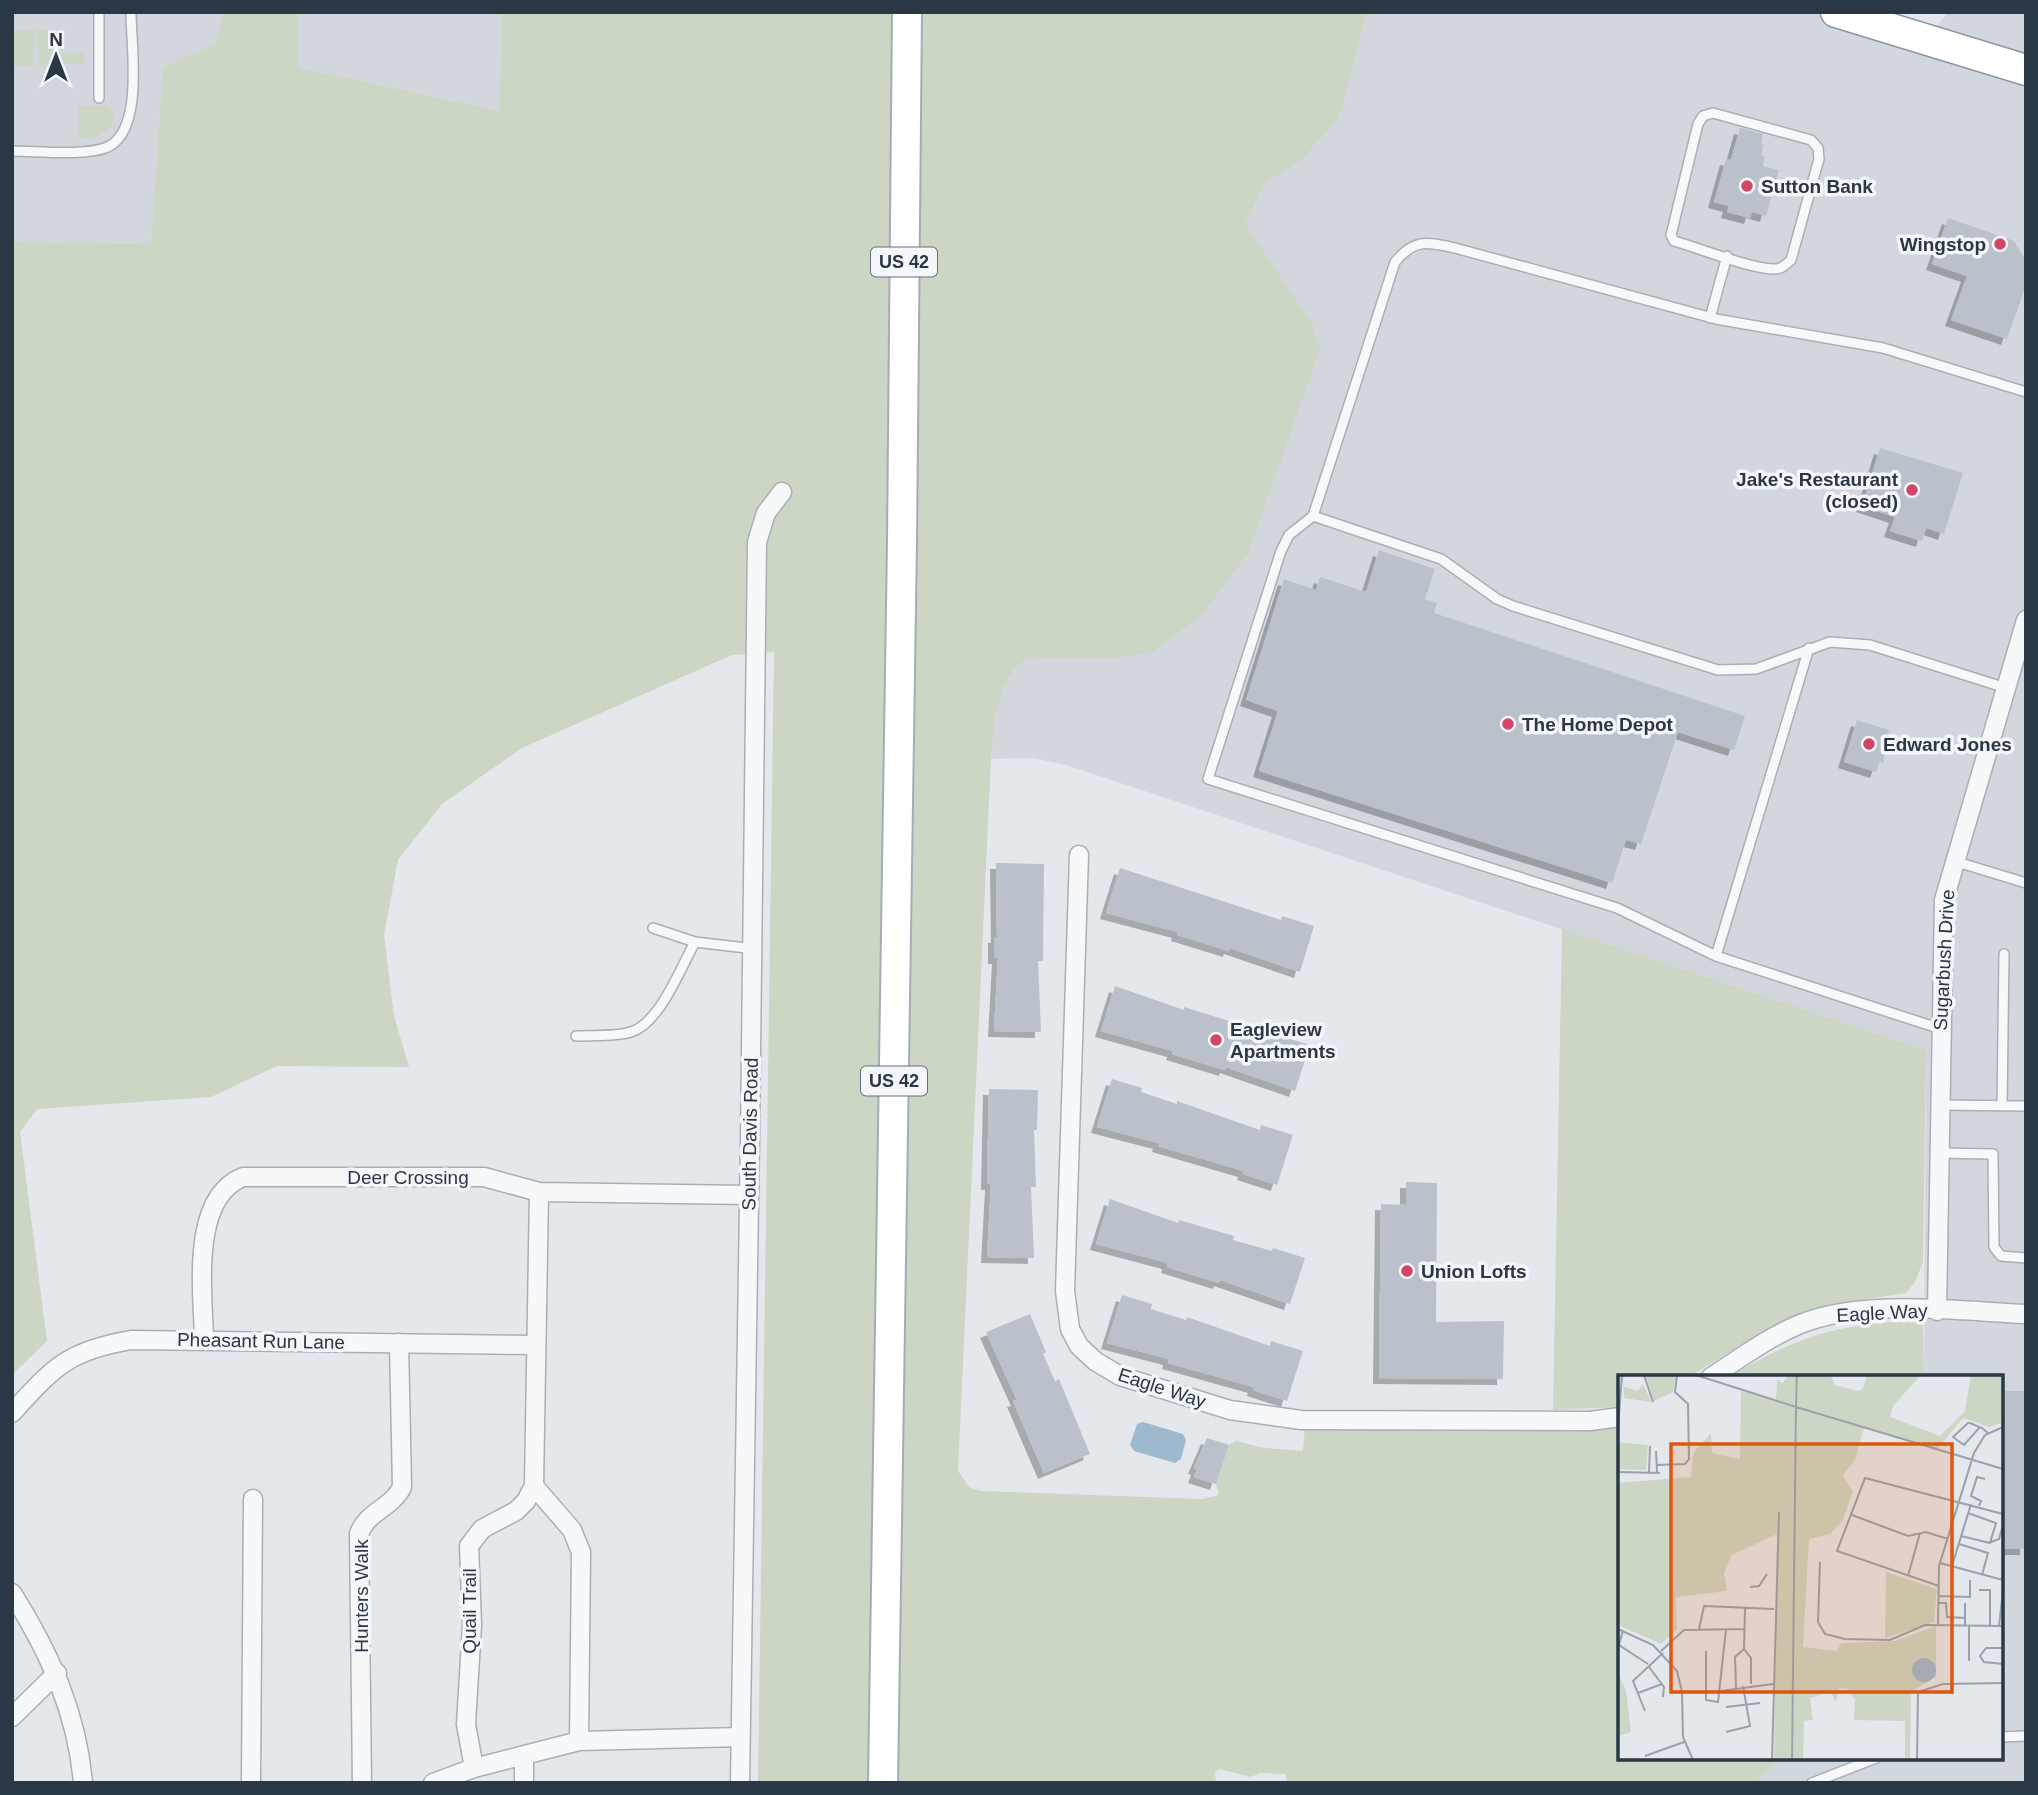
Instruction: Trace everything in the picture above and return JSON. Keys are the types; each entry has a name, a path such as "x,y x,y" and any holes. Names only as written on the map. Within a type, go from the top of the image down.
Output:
{"highway":[{"path":"1836,12 2026,70"}],"main road":[{"name":"US 42","path":"883,1783 902,582 907,12"}],"street":[{"name":"South Davis Road","path":"740,1783 755,949 757,542 766,513 782,492"},
{"name":"Sugarbush Drive","path":"1937,1311 1944,908 1954,861 2026,620"},
{"name":"Eagle Way","path":"1079,855 1065,1291 1070,1329 1087,1354 1120,1376 1230,1410 1263,1416 1301,1420 1529,1421 1590,1421 1618,1417"},
{"name":"Deer Crossing","path":"204,1339 203,1280 209,1211 216,1197 236,1180 284,1175 484,1177 539,1192 749,1195"},
{"path":"539,1192 534,1486 572,1530 581,1552 579,1741"},
{"name":"Eagle Way","path":"1714,1375 1773,1337 1821,1317 1872,1311 2026,1314"},
{"name":"Pheasant Run Lane","path":"12,1413 50,1372 75,1354 131,1340 535,1345"},
{"name":"Hunters Walk","path":"362,1783 359,1534 365,1521 396,1497 402,1487 399,1343"},
{"name":"Quail Trail","path":"474,1768 466,1724 472,1637 469,1546 482,1529 516,1511 526,1501 534,1486"},
{"path":"251,1783 253,1499"},
{"path":"12,1592 44,1645 57,1673 75,1730 83,1783"},
{"path":"12,1717 57,1673"},
{"path":"433,1783 474,1768 579,1741 740,1737"},
{"path":"524,1755 524,1783"}],"lane":[{"path":"99,12 99,98"},
{"path":"12,151 104,149 117,141 127,130 131,113 131,12"},
{"path":"1713,113 1811,140 1818,148 1819,159 1791,260 1783,267 1772,269 1727,256 1674,241 1671,235 1698,124 1703,116 1713,113"},
{"path":"1941,1029 1716,956 1617,908 1208,779 1280,551 1290,535 1312,516 1395,262 1406,249 1429,243 1455,248 1710,318 1883,348 2026,392"},
{"path":"1710,318 1727,256"},
{"path":"1312,516 1441,559 1497,599 1513,606 1690,663 1739,672 1756,669 1809,648 1847,642 1870,645 2006,688"},
{"path":"1716,956 1809,648"},
{"path":"1954,861 2026,883"},
{"path":"653,928 695,942 755,949"},
{"path":"576,1036 630,1032 640,1027 664,1000 695,942"},
{"path":"2002,1106 2004,954"},
{"path":"1940,1105 2026,1106"},
{"path":"1940,1153 1993,1154 1994,1247 2001,1256 2026,1258"},
{"path":"2003,1737 2026,1736"},
{"path":"1812,1783 1871,1760"}],"shaded area":[{"path":"12,12 222,12 216,44 163,67 151,244 12,242"},
{"path":"297,12 502,12 501,111 297,67"},
{"path":"1367,12 1850,12 1929,36 1948,12 2026,12 2026,1783 1755,1783 1778,1760 2003,1760 2003,1375 1924,1375 1926,1050 1066,765 1032,758 991,759 995,717 1003,686 1015,668 1027,659 1114,658 1310,320 1246,224 1264,184 1302,160 1339,118"}],"green space":[{"path":"222,12 297,12 297,67 500,111 502,12 901,12 878,1783 758,1783 774,652 732,655 522,748 442,804 398,860 384,935 394,1016 409,1067 277,1066 211,1097 37,1109 20,1132 47,1341 12,1375 12,242 151,244 163,67 216,44"},
{"path":"913,12 1367,12 1339,118 1302,160 1264,184 1246,224 1310,320 1320,349 1248,553 1202,615 1152,652 1114,658 1027,659 1015,668 1003,687 995,717 991,759 958,1471 969,1487 981,1491 1202,1499 1219,1495 1216,1484 1229,1445 1236,1441 1264,1448 1303,1451 1305,1428 1618,1427 1618,1760 1778,1760 1755,1783 1287,1783 1286,1774 1260,1773 1251,1777 1219,1769 1215,1773 1216,1783 888,1783"},
{"path":"34,30 34,66 12,66 12,31"},
{"path":"38,30 53,30 54,53 84,53 84,64 39,65"},
{"path":"79,106 109,106 114,115 111,127 97,137 78,138"},
{"path":"1562,929 1926,1050 1923,1262 1915,1282 1906,1293 1847,1302 1800,1314 1763,1331 1692,1375 1618,1375 1618,1407 1553,1410"},
{"path":"1890,1322 1923,1323 1924,1375 1733,1375 1788,1346 1825,1333"}],"water":[{"path":"1143,1422 1183,1434 1186,1440 1181,1459 1175,1463 1134,1451 1130,1445 1137,1424"}],"building":[{"name":"Sutton Bank","path":"1740,128 1763,134 1763,166 1779,170 1766,216 1752,212 1750,218 1727,212 1729,206 1714,202 1726,159 1731,160"},
{"path":"1948,218 2014,241 2026,261 2026,285 2007,339 1951,320 1967,276 1932,264"},
{"name":"Jake's Restaurant (closed)","path":"1880,448 1963,473 1944,534 1926,528 1922,541 1890,531 1895,517 1862,506"},
{"name":"The Home Depot","path":"1379,550 1435,569 1425,599 1437,603 1434,613 1745,716 1734,750 1678,732 1641,844 1626,840 1612,883 1259,771 1278,711 1246,700 1284,579 1316,590 1320,577 1366,592"},
{"name":"Edward Jones","path":"1857,720 1889,730 1883,763 1880,761 1876,772 1844,762"},
{"path":"996,863 1044,864 1043,961 1038,961 1041,1032 994,1031 998,958 994,958 994,937 997,937"},
{"name":"Eagleview Apartments","path":"1120,868 1281,920 1282,916 1314,926 1300,972 1230,948 1229,951 1177,935 1178,932 1106,913"},
{"name":"Eagleview Apartments","path":"1115,986 1184,1010 1184,1007 1239,1024 1238,1027 1277,1039 1278,1035 1310,1045 1295,1091 1226,1067 1225,1070 1172,1054 1173,1051 1101,1031"},
{"name":"Eagleview Apartments","path":"1112,1079 1142,1088 1141,1092 1177,1104 1177,1101 1260,1130 1261,1125 1293,1135 1277,1185 1243,1174 1244,1171 1158,1146 1159,1143 1097,1127"},
{"path":"989,1089 1038,1090 1037,1130 1034,1130 1036,1187 1031,1187 1034,1258 987,1257 991,1184 987,1184"},
{"name":"Union Lofts","path":"1406,1182 1437,1183 1436,1322 1504,1321 1503,1379 1379,1378 1381,1204 1406,1205"},
{"path":"1110,1199 1178,1223 1179,1220 1234,1236 1233,1240 1305,1258 1290,1304 1220,1280 1219,1283 1167,1267 1168,1263 1096,1244"},
{"path":"1122,1295 1152,1304 1151,1309 1186,1320 1187,1317 1270,1346 1271,1341 1303,1351 1287,1401 1253,1390 1254,1387 1168,1363 1169,1359 1107,1343"},
{"path":"1030,1314 1046,1352 1043,1354 1055,1381 1059,1379 1090,1454 1044,1473 1013,1401 1017,1400 986,1332"},
{"path":"2003,1391 2026,1391 2026,1549 2003,1549"},
{"path":"1207,1438 1229,1445 1216,1484 1194,1477 1197,1469 1194,1468"}],"place":[{"name":"Sutton Bank","path":"1747,186"},
{"name":"Wingstop","path":"2000,244"},
{"name":"Jake's Restaurant (closed)","path":"1912,490"},
{"name":"The Home Depot","path":"1508,724"},
{"name":"Edward Jones","path":"1869,744"},
{"name":"Eagleview Apartments","path":"1216,1040"},
{"name":"Union Lofts","path":"1407,1271"}]}
